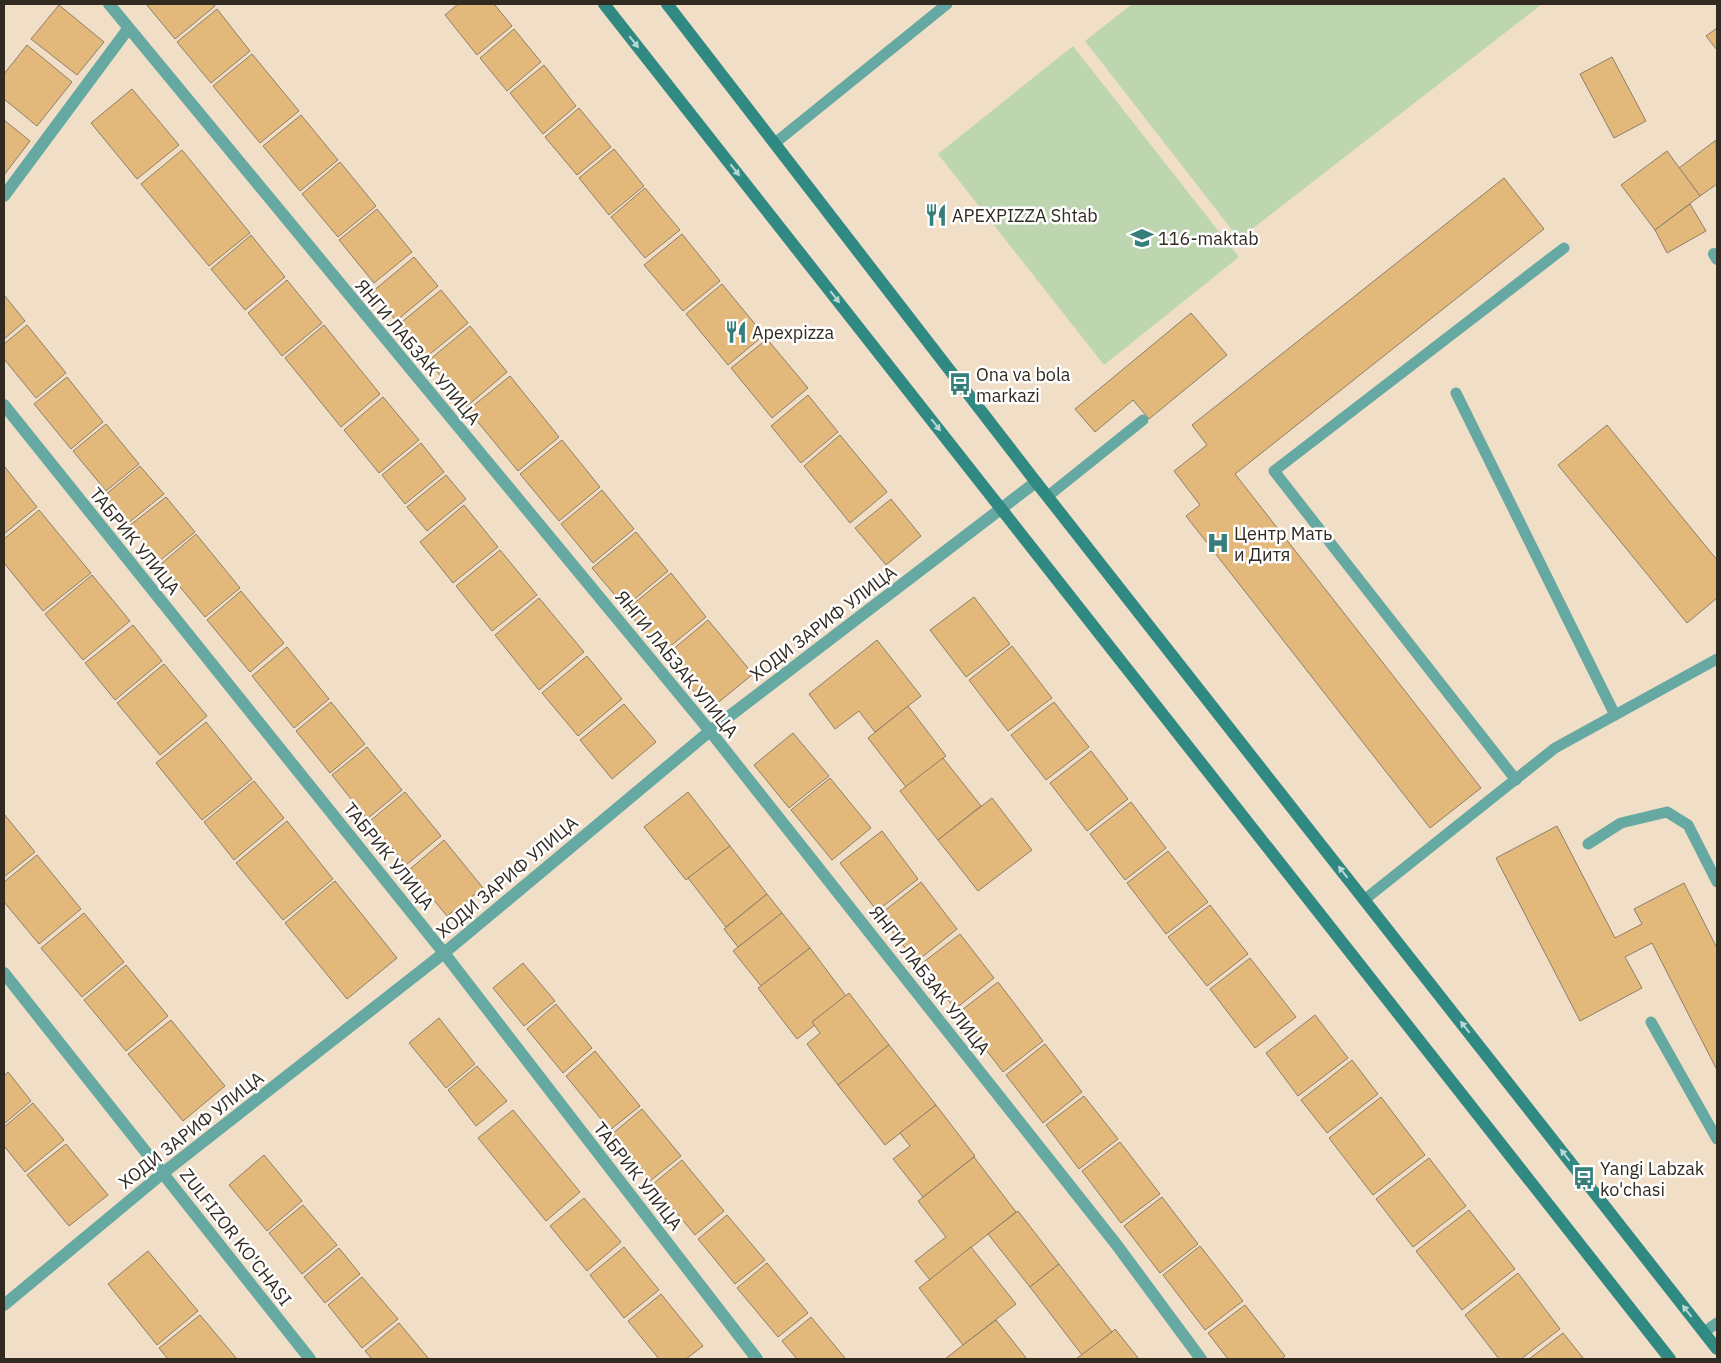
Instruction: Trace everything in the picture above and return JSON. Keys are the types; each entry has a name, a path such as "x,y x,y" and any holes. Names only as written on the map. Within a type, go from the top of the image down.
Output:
{"main road":[{"path":"604,4 1670,1359"},
{"path":"667,4 1036,482 1717,1349"}],"street":[{"name":"ЯНГИ ЛАБЗАК УЛИЦА","path":"108,4 710,731 1116,1244 1201,1359"},
{"path":"4,196 128,29"},
{"name":"ТАБРИК УЛИЦА","path":"4,405 444,953 757,1359"},
{"name":"ХОДИ ЗАРИФ УЛИЦА","path":"4,1305 163,1173 444,953 710,731 1036,482"},
{"name":"ZULFIZOR KO'CHASI","path":"4,973 310,1359"}],"lane":[{"path":"776,144 942,5"},
{"path":"1516,780 1274,471 1564,248"},
{"path":"1456,393 1615,716"},
{"path":"1048,496 1143,420"},
{"path":"1364,900 1556,748 1717,659"},
{"path":"1588,844 1621,823 1667,812 1688,825 1717,882"},
{"path":"1651,1022 1717,1140"},
{"path":"1704,1332 1717,1323"}],"green space":[{"path":"1132,4 1542,4 1239,239 1085,41"},
{"path":"1073,46 1239,257 1104,365 938,154"}],"building":[{"path":"146,4 213,4 215,6 175,39"},
{"path":"458,4 494,4 512,26 477,55 445,15"},
{"path":"59,5 104,42 77,75 31,39"},
{"path":"217,9 250,51 211,83 177,42"},
{"path":"1717,28 1717,50 1706,36"},
{"path":"514,29 541,62 507,91 480,58"},
{"path":"27,45 72,82 37,126 4,99 4,74"},
{"path":"252,54 299,111 260,143 213,86"},
{"path":"1612,57 1646,121 1614,138 1580,74"},
{"path":"544,65 576,106 543,134 510,93"},
{"path":"132,89 179,145 137,179 91,123"},
{"path":"579,108 611,147 577,175 545,137"},
{"path":"301,115 338,160 300,191 263,146"},
{"path":"4,120 30,141 4,175"},
{"path":"1716,140 1717,184 1700,196 1679,168"},
{"path":"614,149 644,186 609,215 579,178"},
{"path":"182,150 250,233 209,266 141,184"},
{"path":"1667,151 1700,196 1655,230 1621,185"},
{"path":"340,162 376,206 338,237 302,194"},
{"path":"1504,178 1544,229 1235,474 1481,788 1430,828 1186,516 1200,505 1174,471 1207,445 1192,425"},
{"path":"645,188 680,230 645,258 611,217"},
{"path":"1690,204 1706,231 1667,253 1655,230"},
{"path":"377,209 412,252 374,283 339,240"},
{"path":"682,234 720,281 683,311 644,265"},
{"path":"251,235 285,277 245,310 211,269"},
{"path":"414,257 438,286 396,321 372,292"},
{"path":"287,280 322,323 282,356 248,313"},
{"path":"722,284 764,335 728,365 686,314"},
{"path":"441,290 468,323 425,358 398,325"},
{"path":"4,295 25,321 4,339"},
{"path":"1191,313 1227,355 1149,419 1133,400 1095,432 1075,409"},
{"path":"27,325 66,373 36,398 4,359 4,344"},
{"path":"324,325 380,394 341,427 285,358"},
{"path":"470,326 507,372 466,407 428,361"},
{"path":"767,339 808,388 772,418 731,368"},
{"path":"510,376 559,437 518,471 468,410"},
{"path":"67,377 103,422 71,449 34,404"},
{"path":"808,395 838,432 801,463 771,426"},
{"path":"383,397 419,440 379,473 344,430"},
{"path":"106,424 139,464 106,491 73,451"},
{"path":"1607,425 1717,560 1717,598 1687,623 1558,465"},
{"path":"840,435 887,492 850,523 804,466"},
{"path":"562,440 600,487 559,521 520,474"},
{"path":"421,443 444,472 405,504 382,475"},
{"path":"4,466 37,507 4,534"},
{"path":"140,466 164,494 127,524 104,496"},
{"path":"446,475 466,499 427,531 407,507"},
{"path":"602,490 634,529 593,563 561,524"},
{"path":"166,497 195,532 158,562 129,526"},
{"path":"891,499 921,536 886,565 855,528"},
{"path":"464,505 498,547 453,583 420,542"},
{"path":"39,510 91,573 43,611 4,563 4,539"},
{"path":"636,532 668,571 625,607 592,568"},
{"path":"196,534 240,588 205,617 161,564"},
{"path":"500,550 537,595 492,631 456,586"},
{"path":"671,573 706,617 662,653 626,610"},
{"path":"92,575 130,621 83,660 45,614"},
{"path":"241,591 284,643 250,672 207,620"},
{"path":"974,597 1010,644 966,677 930,630"},
{"path":"539,598 584,652 539,690 495,635"},
{"path":"708,620 753,674 709,710 665,656"},
{"path":"133,625 162,661 115,700 85,663"},
{"path":"877,640 921,696 875,732 859,711 835,729 809,694"},
{"path":"1012,646 1052,698 1008,731 969,680"},
{"path":"287,647 329,699 294,728 252,676"},
{"path":"587,656 622,699 578,736 542,693"},
{"path":"164,664 207,716 160,755 117,703"},
{"path":"331,702 365,744 330,773 296,731"},
{"path":"1054,702 1089,747 1046,780 1011,735"},
{"path":"624,704 656,742 612,779 580,740"},
{"path":"908,706 946,756 906,787 868,738"},
{"path":"206,722 252,779 202,820 156,763"},
{"path":"793,733 829,776 789,808 754,765"},
{"path":"367,747 402,790 367,819 332,775"},
{"path":"1091,751 1128,799 1087,831 1050,783"},
{"path":"943,758 981,806 938,840 900,791"},
{"path":"830,778 871,828 832,860 791,810"},
{"path":"254,781 284,818 234,860 204,822"},
{"path":"405,792 441,836 406,865 370,821"},
{"path":"688,792 730,846 686,880 644,827"},
{"path":"992,798 1032,850 978,891 938,840"},
{"path":"1131,802 1166,848 1125,880 1090,834"},
{"path":"4,814 35,852 4,877"},
{"path":"287,821 333,879 283,920 236,863"},
{"path":"1557,826 1615,938 1642,924 1634,909 1684,883 1717,948 1717,1070 1652,943 1625,957 1642,988 1580,1021 1496,858"},
{"path":"882,831 918,879 877,911 840,863"},
{"path":"444,840 483,888 447,916 409,870"},
{"path":"730,846 767,894 726,927 688,878"},
{"path":"1168,851 1208,902 1166,934 1127,883"},
{"path":"37,855 81,909 39,944 4,902 4,882"},
{"path":"335,881 397,958 347,999 285,923"},
{"path":"921,882 957,929 916,962 879,915"},
{"path":"767,894 782,913 738,947 724,929"},
{"path":"1210,905 1248,954 1207,986 1168,937"},
{"path":"84,913 124,962 82,997 41,948"},
{"path":"782,913 810,948 761,986 733,951"},
{"path":"960,934 994,978 955,1009 921,964"},
{"path":"810,948 846,996 812,1022 815,1025 797,1039 758,988"},
{"path":"1250,958 1296,1017 1255,1048 1210,989"},
{"path":"523,963 555,1001 524,1026 493,988"},
{"path":"126,965 168,1016 126,1051 84,1000"},
{"path":"998,982 1043,1041 1003,1072 958,1013"},
{"path":"849,993 889,1045 838,1085 807,1044 820,1033 812,1022"},
{"path":"556,1004 592,1048 563,1073 527,1029"},
{"path":"1315,1015 1348,1058 1298,1096 1266,1053"},
{"path":"439,1018 475,1064 446,1088 409,1043"},
{"path":"171,1020 225,1086 183,1121 128,1054"},
{"path":"1045,1044 1082,1092 1043,1123 1006,1075"},
{"path":"889,1045 936,1105 885,1145 838,1085"},
{"path":"595,1051 640,1106 610,1130 566,1076"},
{"path":"1352,1060 1378,1094 1327,1133 1301,1100"},
{"path":"477,1066 507,1101 476,1126 448,1090"},
{"path":"8,1072 31,1101 4,1124 4,1076"},
{"path":"1084,1096 1118,1139 1079,1169 1046,1125"},
{"path":"1381,1097 1425,1155 1373,1195 1329,1138"},
{"path":"33,1103 64,1140 25,1172 4,1146 4,1127"},
{"path":"936,1105 975,1156 923,1197 893,1159 910,1146 900,1133"},
{"path":"642,1109 681,1156 650,1181 612,1134"},
{"path":"513,1110 580,1192 546,1221 478,1138"},
{"path":"1120,1142 1160,1194 1121,1223 1082,1171"},
{"path":"66,1144 108,1195 69,1226 27,1175"},
{"path":"264,1155 302,1201 267,1231 229,1185"},
{"path":"974,1157 1016,1212 930,1280 915,1261 946,1237 918,1201"},
{"path":"1429,1158 1466,1206 1413,1247 1376,1199"},
{"path":"682,1160 724,1211 695,1235 653,1184"},
{"path":"1162,1197 1198,1244 1160,1273 1124,1226"},
{"path":"584,1198 621,1242 587,1271 550,1226"},
{"path":"303,1205 337,1245 302,1274 269,1233"},
{"path":"1469,1210 1515,1269 1462,1310 1416,1251"},
{"path":"1018,1211 1059,1264 1030,1287 988,1234"},
{"path":"727,1215 765,1260 735,1284 698,1239"},
{"path":"1200,1246 1243,1301 1205,1330 1163,1275"},
{"path":"624,1247 659,1290 624,1318 590,1275"},
{"path":"971,1247 1016,1304 963,1345 919,1288"},
{"path":"339,1248 360,1274 325,1303 304,1277"},
{"path":"148,1251 198,1311 157,1345 108,1284"},
{"path":"767,1263 808,1313 778,1337 737,1288"},
{"path":"1059,1264 1112,1332 1082,1355 1030,1287"},
{"path":"1518,1273 1560,1329 1521,1359 1499,1359 1465,1315"},
{"path":"362,1277 398,1319 362,1348 328,1305"},
{"path":"661,1294 703,1346 686,1359 659,1359 628,1321"},
{"path":"1245,1305 1285,1356 1281,1359 1228,1359 1208,1333"},
{"path":"200,1315 237,1359 168,1359 159,1348"},
{"path":"811,1317 844,1359 797,1359 782,1341"},
{"path":"996,1320 1027,1359 945,1359 963,1345"},
{"path":"399,1323 429,1359 372,1359 365,1351"},
{"path":"1115,1329 1139,1359 1076,1359 1112,1332"},
{"path":"1563,1333 1584,1359 1529,1359"}],"place":[{"name":"APEXPIZZA Shtab","path":"936,215"},
{"name":"116-maktab","path":"1142,238"},
{"name":"Apexpizza","path":"736,332"},
{"name":"Ona va bola markazi","path":"960,384"},
{"name":"Центр Мать и Дитя","path":"1218,543"},
{"name":"Yangi Labzak ko'chasi","path":"1584,1178"}]}
